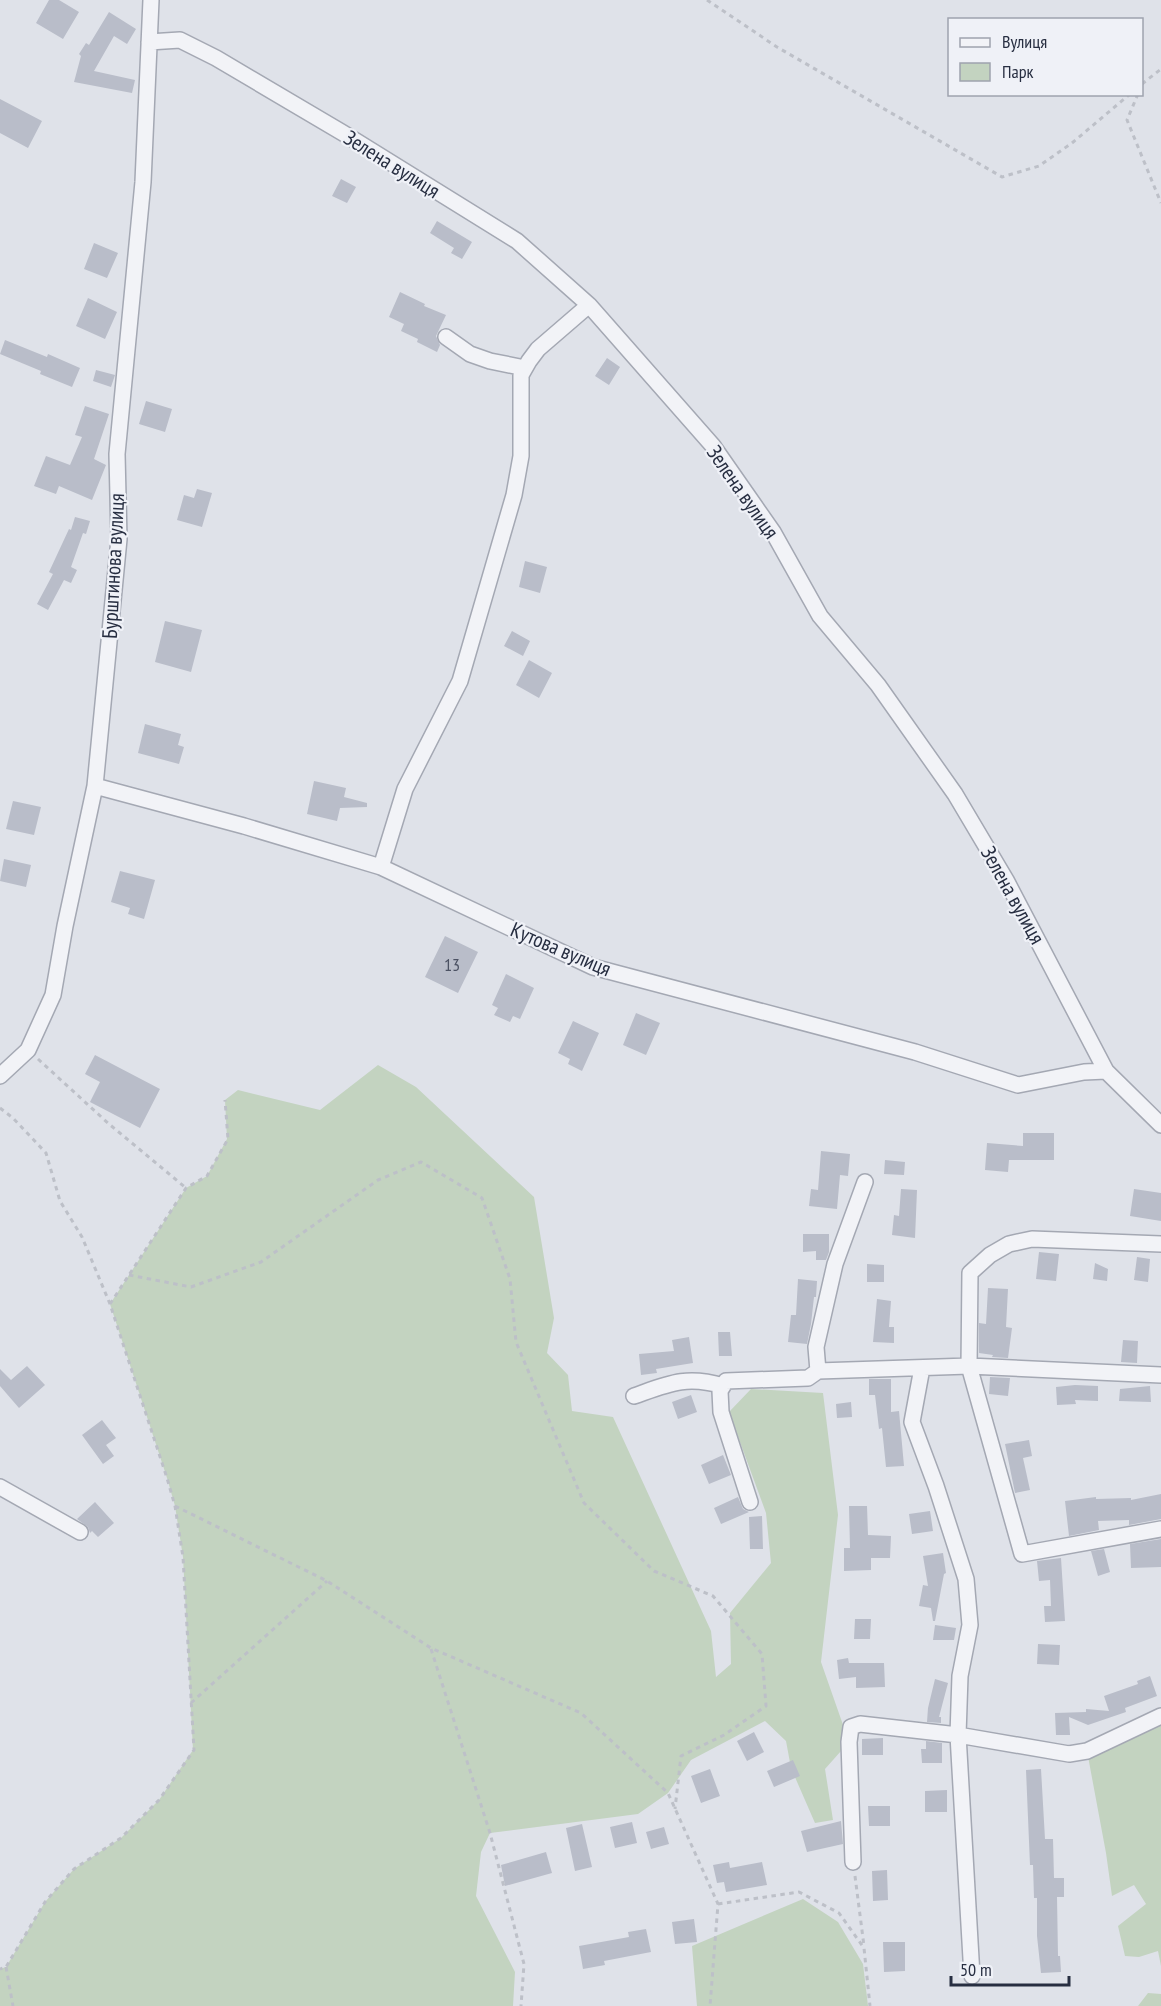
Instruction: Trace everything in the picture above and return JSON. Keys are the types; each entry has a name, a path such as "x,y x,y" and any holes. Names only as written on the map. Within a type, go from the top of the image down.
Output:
{"street":[{"name":"Бурштинова вулиця","path":"0,1076 28,1050 53,996 95,786 119,539 117,453 143,182 151,0"},
{"name":"Зелена вулиця","path":"149,42 180,40 216,58 517,240 589,305 713,446 773,532 820,616 878,685 955,794 1006,880 1107,1071 1161,1125"},
{"path":"381,867 405,789 460,681 514,495 521,456 521,375 538,349 589,305"},
{"path":"446,337 470,354 490,361 525,368"},
{"name":"Кутова вулиця","path":"95,786 244,826 381,867 593,967 915,1052 1018,1085 1084,1072 1107,1071"},
{"path":"818,1371 816,1347 835,1264 865,1182"},
{"path":"1161,1244 1032,1239 1009,1244 990,1255 970,1273 969,1366 1023,1554 1161,1529"},
{"path":"750,1502 721,1412 720,1391 726,1382 808,1378 818,1371 969,1366 1161,1375"},
{"path":"922,1368 912,1422 936,1486 966,1579 970,1625 960,1676 958,1735 972,1976"},
{"path":"634,1396 679,1381 704,1381 723,1386"},
{"path":"0,1487 80,1532"},
{"path":"853,1862 849,1742 851,1727 860,1724 958,1735 1069,1754 1087,1751 1161,1716"}],"path":[{"path":"707,0 777,47 1002,177 1039,166 1072,143 1128,96"},
{"path":"1143,84 1161,69"},
{"path":"1137,96 1127,120 1161,203"},
{"path":"28,1050 109,1125 186,1188"},
{"path":"110,1304 186,1188 207,1176 228,1139 225,1100"},
{"path":"0,1108 13,1118 46,1153 60,1201 82,1237 110,1304 167,1478 175,1506 183,1557 194,1750 159,1800 121,1838 74,1869 45,1902 6,1967 0,1969"},
{"path":"129,1275 192,1287 261,1262 378,1180 421,1162 482,1198 510,1279 516,1342 584,1503 654,1571 713,1596 762,1654 766,1706 723,1735 681,1756 675,1809"},
{"path":"175,1506 327,1581 431,1648 581,1713 668,1793 718,1905 710,2006"},
{"path":"191,1703 327,1581"},
{"path":"431,1648 490,1833 524,1964 521,2006"},
{"path":"853,1862 870,2006"},
{"path":"718,1905 799,1892 838,1913 864,1948"},
{"path":"6,1967 13,2006"}],"green space":[{"path":"378,1065 416,1087 534,1197 554,1318 547,1353 568,1375 572,1411 613,1417 711,1631 716,1677 731,1664 730,1613 771,1563 766,1513 729,1412 751,1389 823,1393 838,1515 821,1662 849,1742 825,1769 833,1820 815,1823 791,1768 786,1741 765,1721 691,1760 668,1793 638,1814 490,1833 481,1852 476,1896 515,1972 513,2006 0,2006 0,1969 6,1967 45,1902 74,1869 121,1838 159,1800 193,1750 183,1557 175,1506 110,1304 186,1188 207,1176 227,1139 225,1100 238,1090 320,1110"},
{"path":"1161,1716 1161,1966 1158,1951 1139,1957 1125,1956 1118,1926 1146,1904 1134,1885 1112,1896 1087,1751"},
{"path":"803,1899 838,1922 863,1964 868,2006 697,2006 692,1946"},
{"path":"1148,1993 1161,1994 1161,2006 1138,2006"}],"building":[{"path":"49,0 59,0 79,12 63,39 36,23"},
{"path":"109,12 136,29 127,44 114,36 94,71 135,80 132,93 74,82 81,56 79,54 86,43 89,45"},
{"path":"0,99 42,121 28,148 0,133"},
{"path":"341,179 356,187 347,203 332,196"},
{"path":"437,221 472,242 462,259 451,253 454,248 430,233"},
{"path":"94,243 118,253 107,278 84,269"},
{"path":"400,292 446,315 436,336 440,345 437,352 401,331 404,324 389,317"},
{"path":"88,298 117,312 105,339 76,326"},
{"path":"5,340 47,357 48,354 80,368 72,387 0,354"},
{"path":"607,358 620,367 609,385 595,376"},
{"path":"96,370 115,375 111,387 93,381"},
{"path":"146,401 172,409 165,432 139,424"},
{"path":"85,406 109,414 94,459 106,465 92,500 59,486 56,494 34,486 46,456 70,465 82,437 75,435"},
{"path":"197,489 212,493 202,527 177,520 184,495 194,498"},
{"path":"75,517 90,521 86,534 83,533 71,567 77,570 71,583 64,580 48,610 37,604 53,574 49,572 69,529 71,530"},
{"path":"525,561 547,567 540,593 519,587"},
{"path":"165,621 202,630 191,672 155,662"},
{"path":"512,631 530,641 523,656 504,646"},
{"path":"529,660 552,673 539,698 516,685"},
{"path":"145,724 181,734 178,745 184,747 179,764 138,753"},
{"path":"314,781 346,788 344,797 367,803 367,807 340,808 337,821 307,814"},
{"path":"13,801 41,807 34,835 6,829"},
{"path":"4,859 31,865 26,887 0,881"},
{"path":"120,871 155,880 144,919 128,914 130,908 111,902"},
{"path":"445,936 478,952 458,993 425,977"},
{"path":"506,974 534,988 520,1019 513,1016 510,1022 494,1015 498,1008 492,1005"},
{"path":"636,1013 660,1023 646,1055 623,1045"},
{"path":"573,1021 599,1033 582,1071 568,1064 570,1059 558,1053"},
{"path":"95,1055 160,1089 140,1128 90,1102 100,1082 85,1074"},
{"path":"1023,1133 1054,1133 1054,1160 1009,1160 1008,1172 985,1170 987,1143 1023,1146"},
{"path":"821,1151 850,1154 848,1176 840,1175 837,1209 809,1206 811,1189 818,1190"},
{"path":"885,1160 905,1162 904,1175 884,1174"},
{"path":"901,1189 917,1190 915,1238 892,1235 894,1215 899,1216"},
{"path":"1134,1189 1161,1193 1161,1221 1130,1216"},
{"path":"803,1234 829,1234 829,1252 826,1260 816,1260 816,1251 803,1252"},
{"path":"1039,1252 1059,1254 1056,1281 1036,1279"},
{"path":"1137,1257 1150,1259 1148,1282 1134,1280"},
{"path":"1095,1263 1108,1269 1107,1281 1093,1279"},
{"path":"867,1264 884,1265 884,1282 867,1282"},
{"path":"798,1279 817,1281 807,1344 788,1342 791,1315 796,1315"},
{"path":"988,1288 1008,1289 1006,1327 1012,1328 1008,1358 979,1353 979,1323 986,1324"},
{"path":"877,1299 891,1301 889,1327 894,1327 894,1343 873,1342"},
{"path":"718,1332 730,1332 732,1356 719,1356"},
{"path":"689,1337 693,1363 656,1369 657,1373 641,1375 639,1354 674,1351 672,1340"},
{"path":"1123,1340 1138,1341 1137,1363 1121,1362"},
{"path":"27,1366 45,1385 19,1408 0,1386 0,1369 11,1380"},
{"path":"990,1377 1010,1378 1008,1396 989,1394"},
{"path":"869,1379 891,1379 891,1412 899,1411 904,1466 886,1467 882,1428 879,1429 875,1395 869,1395"},
{"path":"1098,1386 1098,1401 1075,1400 1076,1404 1057,1405 1056,1387"},
{"path":"1150,1386 1151,1402 1119,1401 1120,1389"},
{"path":"691,1395 697,1412 678,1419 672,1402"},
{"path":"851,1402 852,1417 837,1418 836,1404"},
{"path":"102,1420 116,1438 106,1445 114,1456 103,1464 82,1435"},
{"path":"1029,1440 1032,1456 1023,1458 1030,1490 1015,1493 1005,1444"},
{"path":"723,1455 731,1475 709,1484 701,1465"},
{"path":"1161,1494 1161,1519 1129,1525 1129,1520 1098,1521 1099,1530 1069,1536 1065,1501 1096,1497 1096,1499 1131,1498 1131,1500"},
{"path":"738,1497 743,1509 749,1512 721,1524 714,1508"},
{"path":"95,1502 114,1523 98,1537 92,1531 90,1533 88,1527 77,1519"},
{"path":"849,1506 867,1506 868,1535 891,1536 890,1558 871,1558 871,1570 844,1571 844,1548 850,1548"},
{"path":"930,1511 933,1531 912,1534 909,1514"},
{"path":"762,1516 763,1549 750,1549 749,1517"},
{"path":"1161,1539 1161,1567 1131,1568 1130,1544"},
{"path":"1104,1549 1110,1572 1098,1576 1091,1551"},
{"path":"943,1553 946,1573 935,1621 933,1621 931,1608 919,1606 923,1585 928,1586 923,1556"},
{"path":"1061,1558 1065,1621 1045,1622 1044,1606 1051,1606 1050,1580 1039,1581 1037,1561"},
{"path":"855,1619 871,1619 870,1639 854,1639"},
{"path":"935,1625 956,1628 954,1640 933,1640"},
{"path":"1038,1644 1060,1645 1059,1665 1037,1664"},
{"path":"848,1658 849,1663 884,1663 885,1687 856,1688 856,1677 839,1679 837,1660"},
{"path":"1150,1676 1157,1696 1125,1708 1126,1712 1088,1725 1069,1717 1070,1735 1056,1735 1055,1713 1086,1712 1086,1709 1109,1711 1104,1696 1138,1684 1137,1681"},
{"path":"935,1679 948,1683 939,1717 941,1717 941,1723 927,1722"},
{"path":"754,1732 764,1752 747,1761 737,1741"},
{"path":"883,1738 883,1755 862,1755 862,1739"},
{"path":"926,1741 942,1743 942,1763 922,1763 921,1749 926,1749"},
{"path":"793,1760 800,1776 774,1787 767,1771"},
{"path":"710,1769 720,1796 701,1803 691,1776"},
{"path":"1041,1769 1045,1839 1053,1839 1054,1878 1064,1878 1064,1897 1057,1897 1058,1956 1060,1956 1061,1972 1041,1973 1037,1936 1037,1898 1034,1898 1033,1865 1030,1865 1026,1770"},
{"path":"947,1790 947,1812 925,1812 925,1791"},
{"path":"868,1806 890,1806 890,1826 869,1826"},
{"path":"841,1821 843,1844 807,1852 801,1831"},
{"path":"632,1822 637,1843 615,1848 610,1827"},
{"path":"582,1824 592,1867 575,1871 566,1828"},
{"path":"664,1827 669,1844 651,1849 646,1832"},
{"path":"546,1852 552,1873 505,1886 501,1865"},
{"path":"729,1862 730,1868 762,1862 767,1885 726,1892 724,1882 717,1883 713,1865"},
{"path":"887,1870 888,1900 873,1901 872,1871"},
{"path":"694,1919 697,1942 675,1944 672,1922"},
{"path":"646,1929 651,1952 604,1961 605,1965 583,1969 579,1946 629,1937 628,1932"},
{"path":"883,1942 905,1942 905,1971 884,1972"}]}
